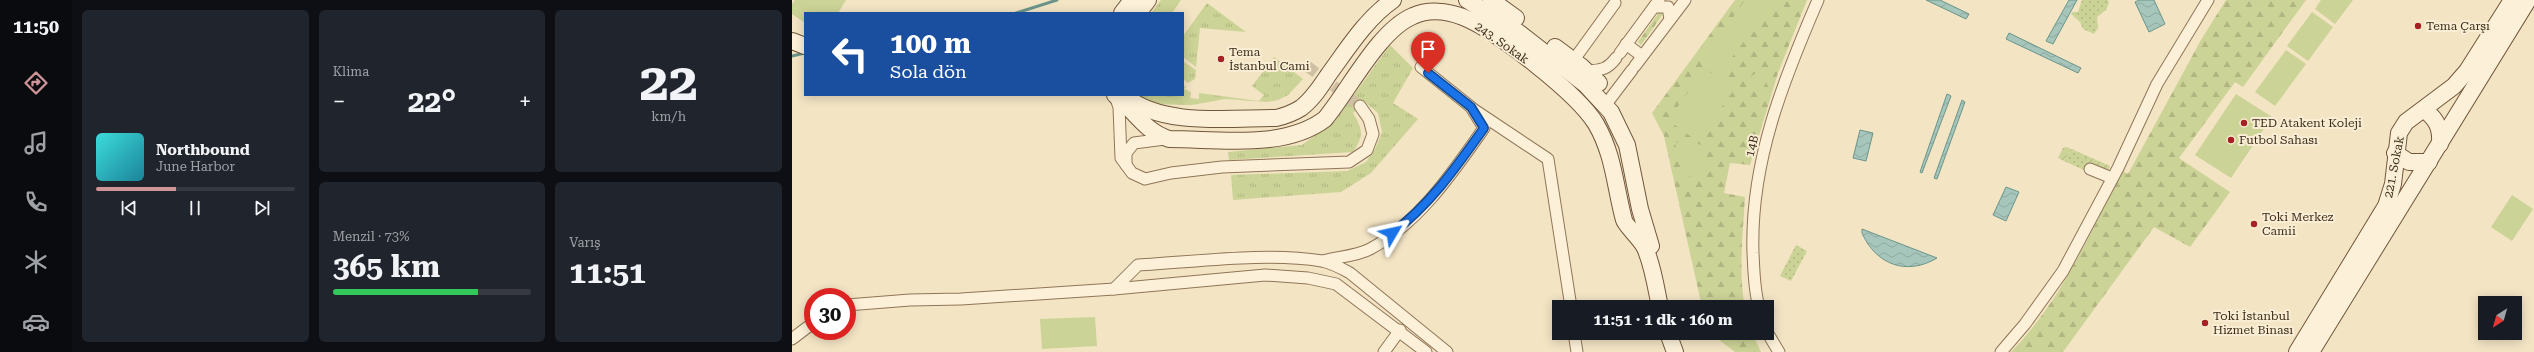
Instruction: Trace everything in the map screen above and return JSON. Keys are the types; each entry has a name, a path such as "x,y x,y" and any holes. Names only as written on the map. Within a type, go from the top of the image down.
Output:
{"street":[{"path":"1123,12 1132,0"},
{"path":"1139,12 1148,0"},
{"path":"1124,96 1144,109 1167,116 1276,118 1290,114 1302,107 1314,96 1353,41 1377,11 1393,0"},
{"name":"243. Sokak","path":"1467,0 1518,32 1586,85 1601,99 1620,127 1632,161 1640,209 1666,300"},
{"path":"1491,0 1580,66 1603,88 1610,99 1620,127"},
{"path":"1610,99 1685,0"},
{"name":"14B","path":"1758,300 1753,263 1752,218 1762,156 1779,98 1818,0"},
{"path":"2001,352 2025,324 2062,271 2112,178 2157,84 2208,0"},
{"name":"221. Sokak","path":"2297,352 2386,206 2393,184 2395,153 2399,133 2406,122 2425,110 2454,86 2467,71 2512,0"},
{"path":"2395,153 2409,162 2429,162 2528,0"},
{"path":"1580,66 1603,70 1609,67 1663,3 1670,19"},
{"path":"1580,66 1615,4"},
{"name":"243. Sokak","path":"1116,96 1144,126 1159,135 1170,139 1270,140 1302,132 1325,119 1372,55 1399,23 1427,12 1444,12 1481,26 1557,82 1582,105 1606,142 1613,164 1624,222 1637,234 1646,249 1658,300"},
{"path":"792,41 804,46"},
{"path":"1353,41 1353,49 1358,55 1365,57 1372,55"},
{"path":"1621,52 1642,56"},
{"path":"1336,64 1344,62 1351,65 1355,71 1355,78"},
{"path":"1421,67 1471,107 1548,159 1570,300"},
{"path":"1115,96 1119,107 1121,158 1127,168 1145,179 1171,173 1222,167 1349,162 1367,150 1373,134 1369,119 1360,106"},
{"path":"1471,107 1484,128"},
{"path":"2425,110 2433,117 2440,128 2440,144"},
{"path":"1322,261 1369,250 1414,217 1456,167 1484,128 1498,125"},
{"path":"1127,168 1126,153 1134,143 1170,139"},
{"name":"221. Sokak","path":"2310,352 2429,162"},
{"path":"2090,169 2112,178"},
{"path":"1114,289 1138,265 1263,258 1322,261 1338,266 1350,273 1447,352"},
{"path":"1138,265 1140,277 1151,285"},
{"path":"856,305 910,300 961,300 1114,289 1265,275 1308,278 1336,284 1400,330 1426,352"},
{"path":"792,339 804,330"},
{"path":"1384,352 1400,330"},
{"path":"1575,340 1577,352"},
{"path":"1671,340 1675,352"},
{"path":"1679,340 1683,352"},
{"path":"1772,340 1779,352"}],"green space":[{"path":"795,0 846,0 839,12 804,12 804,22 792,14 792,4"},
{"path":"1161,0 1181,0 1173,12 1152,12"},
{"path":"1735,0 1807,0 1778,73 1750,165 1730,163 1724,193 1745,197 1741,266 1744,300 1700,300 1664,136 1652,113"},
{"path":"1745,0 1775,0 1750,34 1731,20"},
{"path":"2082,0 2108,0 2109,3 2106,10 2097,17 2098,28 2094,34 2083,29 2080,22 2071,14 2073,12 2078,12"},
{"path":"2226,0 2306,0 2243,87 2235,82 2179,158 2230,192 2190,247 2154,227 2063,352 2011,352 2029,332 2060,288 2123,171 2128,174 2201,40"},
{"path":"2321,0 2353,0 2335,24 2315,9"},
{"path":"1207,3 1246,32 1200,28 1196,67 1184,58 1184,35"},
{"path":"1660,11 1663,14 1641,45 1638,42"},
{"path":"2312,12 2333,27 2308,61 2287,46"},
{"path":"1727,25 1746,39 1720,73 1702,59"},
{"path":"1390,45 1413,68 1393,103 1418,119 1371,173 1341,192 1233,200 1231,175 1347,171 1366,162 1375,149 1382,132 1378,113 1364,101 1353,113 1359,124 1361,133 1359,142 1353,152 1229,160 1228,152 1302,145 1335,121"},
{"path":"2286,50 2306,64 2275,106 2255,92"},
{"path":"1274,57 1303,79 1288,95 1278,100 1267,102 1225,99 1192,105 1150,104 1135,96 1184,96 1184,89 1191,92 1190,98 1199,99 1199,93 1259,101 1264,95 1252,86"},
{"path":"1184,62 1196,70 1195,79 1188,83 1184,80"},
{"path":"1705,69 1734,90 1697,141 1668,120"},
{"path":"1755,73 1761,73 1766,78 1764,87 1761,89 1755,89 1750,84 1750,78"},
{"name":"Futbol Sahası","path":"2236,94 2272,117 2231,178 2195,155"},
{"path":"1691,140 1703,146 1708,162 1702,174 1684,178 1675,143"},
{"path":"2067,147 2110,166 2108,172 2086,171 2090,159 2070,150 2064,161 2058,158 2063,148"},
{"path":"2070,150 2091,159 2086,171 2064,161"},
{"path":"2512,195 2533,209 2512,241 2491,227"},
{"path":"1796,245 1807,251 1791,281 1780,276"},
{"path":"1095,317 1097,346 1042,349 1040,319"},
{"path":"1719,340 1755,340 1761,352 1735,352"}],"water":[{"path":"1926,0 1940,0 1969,14 1966,19"},
{"path":"2069,0 2077,0 2053,44 2046,41"},
{"path":"2139,0 2154,0 2165,24 2149,32 2135,2"},
{"path":"2009,33 2081,68 2078,73 2006,39"},
{"path":"1947,94 1951,96 1922,173 1920,172"},
{"path":"1962,100 1965,102 1937,179 1934,178"},
{"path":"1860,130 1873,133 1866,161 1853,158"},
{"path":"2006,187 2019,192 2006,221 1993,215"},
{"path":"1862,229 1937,258 1915,266 1894,264 1884,260 1875,253 1862,233"}],"waterway":[{"path":"1019,12 1057,0"},
{"path":"792,56 804,53"}],"tunnel":[{"path":"1307,66 1360,106"}],"place":[{"name":"Tema Çarşı","path":"2418,26"},
{"name":"Tema İstanbul Cami","path":"1221,59"},
{"name":"TED Atakent Koleji","path":"2244,123"},
{"name":"Futbol Sahası","path":"2231,140"},
{"name":"Toki Merkez Camii","path":"2254,224"},
{"name":"Toki İstanbul Hizmet Binası","path":"2205,323"}],"route":[{"path":"1392,233 1414,217 1456,167 1484,128 1471,107 1428,73"}]}
